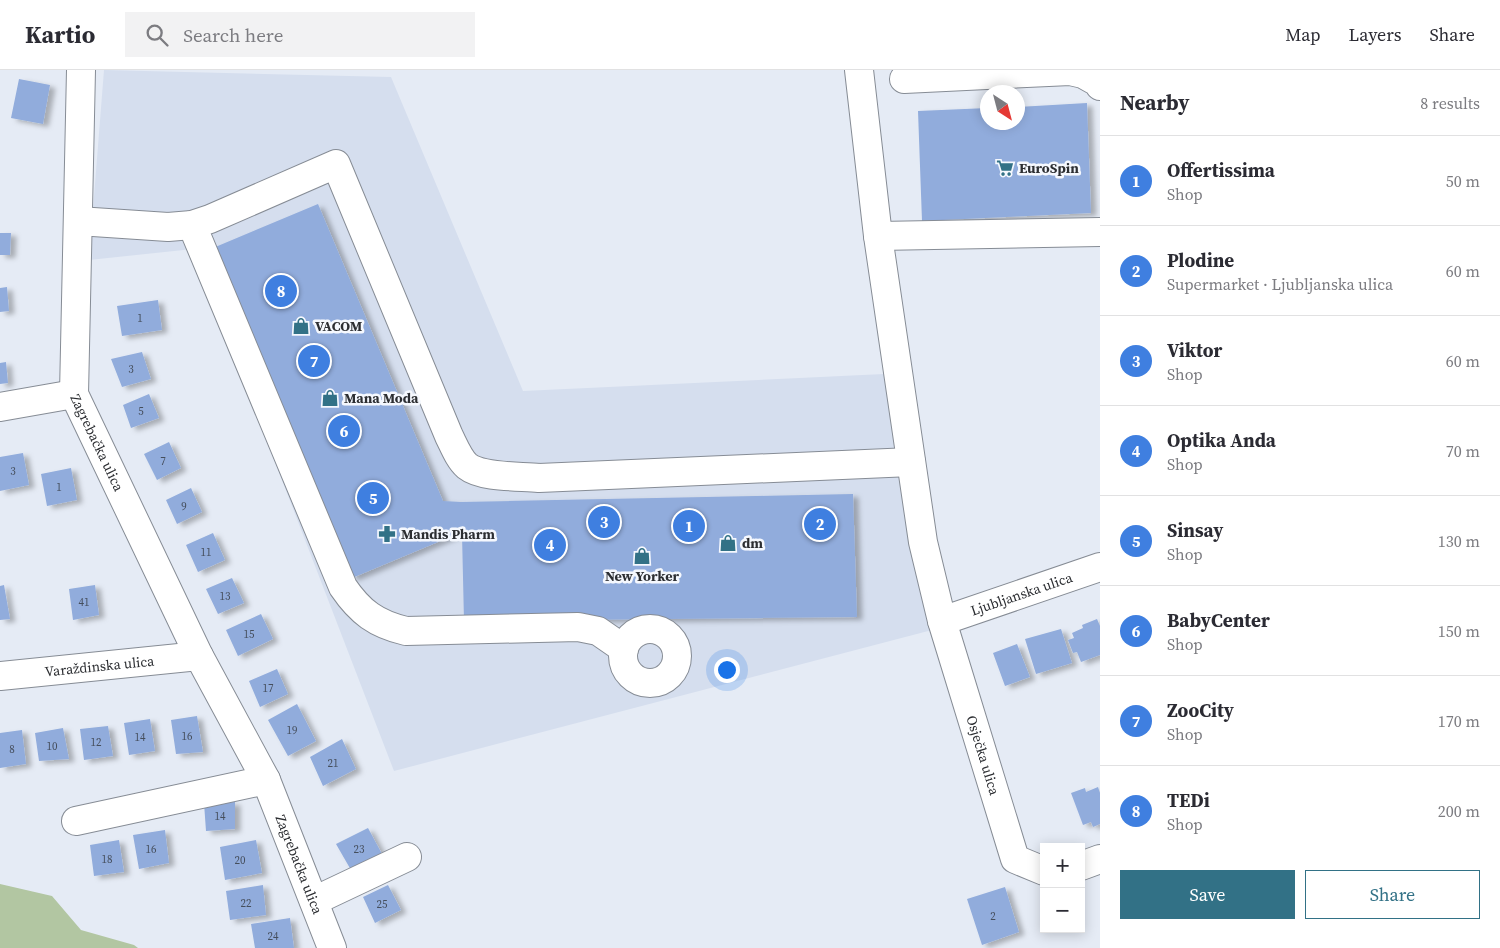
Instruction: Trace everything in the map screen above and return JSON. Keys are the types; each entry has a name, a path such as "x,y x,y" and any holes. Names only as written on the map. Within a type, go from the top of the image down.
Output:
{"street":[{"name":"Zagrebačka ulica","path":"81,70 74,394 199,656 266,780 332,948"},
{"path":"859,70 878,236 923,542 942,621"},
{"path":"904,79 1070,71 1083,74 1099,83 1100,86"},
{"path":"78,221 168,227 192,225 336,164 452,442 458,454 468,466 481,473 540,478 911,462"},
{"path":"192,225 343,587 356,605 371,618 390,627 406,631 578,627 598,631 624,649"},
{"path":"878,236 1100,232"},
{"path":"0,407 74,394"},
{"name":"Ljubljanska ulica","path":"942,621 1100,567"},
{"name":"Osječka ulica","path":"942,621 1015,859 1040,869"},
{"name":"Varaždinska ulica","path":"0,676 199,656"},
{"path":"76,821 266,780"},
{"path":"314,902 407,856"},
{"path":"1085,865 1100,859"}],"shaded area":[{"path":"104,70 391,77 523,391 884,374 932,630 394,771 193,249 89,260"}],"green space":[{"path":"0,884 52,896 81,930 134,945 138,948 0,948"}],"building":[{"path":"19,79 50,85 43,124 11,118"},
{"name":"EuroSpin","path":"1087,103 1091,213 922,221 918,111 980,108 980,130 1025,130 1025,107"},
{"path":"318,204 443,501 853,494 857,617 464,621 462,534 457,534 352,578 213,248"},
{"path":"0,233 11,233 10,255 0,255"},
{"path":"7,287 9,311 0,312 0,288"},
{"path":"158,300 162,330 122,336 117,306"},
{"path":"142,352 151,379 122,387 111,359"},
{"path":"6,362 8,383 0,384 0,363"},
{"path":"149,394 159,418 131,428 123,405"},
{"path":"169,442 181,468 157,480 144,454"},
{"path":"23,453 29,485 0,491 0,457"},
{"path":"71,468 77,500 47,506 41,474"},
{"path":"191,488 202,512 177,524 166,500"},
{"path":"213,533 225,560 198,572 186,545"},
{"path":"232,578 244,603 218,614 206,589"},
{"path":"4,585 10,619 0,620 0,586"},
{"path":"95,585 99,615 73,620 69,589"},
{"path":"261,614 273,639 238,656 226,630"},
{"path":"1097,619 1100,626 1100,655 1081,662 1077,652 1073,653 1068,640 1074,638 1072,633 1083,628 1082,625"},
{"path":"1061,629 1072,663 1036,674 1025,639"},
{"path":"1017,644 1030,677 1005,686 993,653"},
{"path":"277,669 288,694 260,707 249,681"},
{"path":"297,704 316,741 288,756 268,720"},
{"path":"197,716 203,752 176,754 171,720"},
{"path":"150,719 155,751 129,755 124,723"},
{"path":"108,726 113,756 84,760 80,729"},
{"path":"63,728 69,759 39,761 35,733"},
{"path":"22,730 26,764 0,768 0,733"},
{"path":"342,739 356,769 323,786 310,757"},
{"path":"1098,787 1100,793 1100,824 1093,827 1091,822 1083,825 1071,793 1085,788 1086,792"},
{"path":"235,802 235,829 206,831 204,803"},
{"path":"368,828 382,854 351,870 336,844"},
{"path":"165,830 169,863 139,869 133,835"},
{"path":"119,840 124,872 94,876 90,845"},
{"path":"256,840 262,873 225,880 220,847"},
{"path":"263,885 266,915 230,920 226,891"},
{"path":"388,885 401,910 375,923 363,897"},
{"path":"1005,887 1019,932 982,945 967,899"},
{"path":"290,918 294,948 255,948 251,924"}],"place":[{"name":"EuroSpin","path":"1005,168"},
{"name":"TEDi","path":"281,291"},
{"name":"VACOM","path":"301,326"},
{"name":"ZooCity","path":"314,361"},
{"name":"Mana Moda","path":"330,398"},
{"name":"BabyCenter","path":"344,431"},
{"name":"Sinsay","path":"373,498"},
{"name":"Viktor","path":"604,522"},
{"name":"Plodine","path":"820,524"},
{"name":"Offertissima","path":"689,526"},
{"name":"Mandis Pharm","path":"387,534"},
{"name":"dm","path":"728,543"},
{"name":"Optika Anda","path":"550,545"},
{"name":"New Yorker","path":"642,556"}]}
